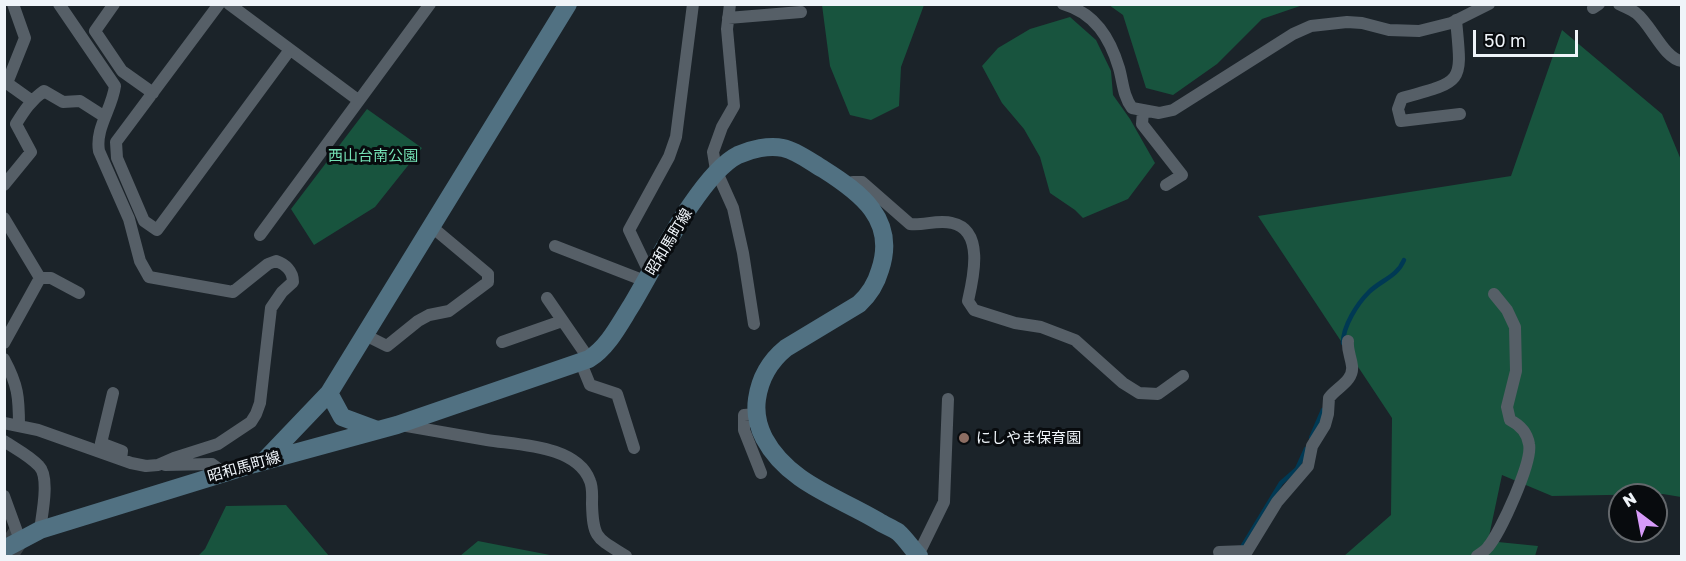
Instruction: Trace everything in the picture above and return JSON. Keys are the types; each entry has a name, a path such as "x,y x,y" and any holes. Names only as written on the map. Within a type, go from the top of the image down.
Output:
{"main road":[{"path":"264,461 330,393 568,4"},
{"name":"昭和馬町線","path":"12,544 40,530 264,461 397,425 585,361 604,347 696,197 716,170 740,154 766,147 783,148 801,155 866,202 884,232 885,249 878,278 873,288 859,304 786,348 776,357 762,381 756,414"},
{"path":"330,393 342,417 377,430"},
{"path":"756,414 762,434 781,462 809,485 898,533 919,556"}],"street":[{"path":"13,4 26,38 6,82 32,101"},
{"path":"59,4 115,86 114,97 97,141 99,151 129,219 140,261 149,277 233,292 268,264 276,261 283,264 293,277 293,282 282,292 272,308 260,403 251,422 218,444 158,465"},
{"path":"114,4 95,31 122,71 153,93"},
{"path":"219,4 116,142 117,158 144,220 158,230 289,51"},
{"path":"229,4 289,51 358,100"},
{"path":"260,235 430,4"},
{"path":"648,278 629,230 669,157 676,138 693,4"},
{"path":"730,4 727,29 734,106 722,127 713,152 716,170 733,208 744,253 754,324"},
{"path":"1063,4 1078,8 1095,21 1109,40 1127,101 1132,108 1159,113 1173,110 1293,34 1311,26 1347,22 1362,23 1389,30 1419,31 1456,20 1489,4"},
{"path":"1619,4 1636,12 1669,55 1675,60 1682,61"},
{"path":"728,18 801,12"},
{"path":"1456,20 1460,65 1457,76 1439,88 1402,98 1398,109 1401,121 1460,114"},
{"path":"4,185 31,152 16,124 32,101 44,92 63,102 80,101 105,117"},
{"path":"1143,111 1142,124 1182,176 1166,185"},
{"path":"844,185 862,182 910,224 952,223 964,230 973,244 975,260 968,301 974,310 1015,323 1041,327 1075,340 1123,383 1139,393 1158,394 1183,376"},
{"path":"4,218 40,278"},
{"path":"365,335 387,346 418,321 429,315 449,311 488,282 488,274 432,227"},
{"path":"555,246 648,278"},
{"path":"40,278 51,278 79,293"},
{"path":"4,343 40,278"},
{"path":"1477,556 1488,547 1516,493 1528,464 1530,445 1521,426 1510,420 1507,407 1516,371 1515,327 1507,310 1494,294"},
{"path":"547,298 585,361 590,385 617,394 634,448"},
{"path":"502,342 562,321"},
{"path":"1225,551 1246,554 1277,502 1308,466 1312,446 1325,425 1329,398 1344,385 1351,375 1348,341"},
{"path":"4,359 19,395 19,426"},
{"path":"114,393 101,443 122,451 121,459"},
{"path":"919,556 944,502 948,399"},
{"path":"756,414 744,416 744,430 761,473"},
{"path":"4,415 19,426"},
{"path":"4,423 38,430 146,466 212,464 225,473"},
{"path":"397,425 523,444 548,450 573,460 590,479 593,529 602,540 626,556"},
{"path":"4,441 38,464 44,472 40,530"},
{"path":"4,496 12,544"}],"green space":[{"path":"822,5 924,5 901,67 899,106 871,120 850,115 830,66"},
{"path":"1109,5 1303,5 1262,19 1217,64 1173,95 1146,88 1123,15"},
{"path":"1070,17 1096,40 1111,71 1113,95 1130,119 1155,163 1128,199 1083,218 1050,193 1040,157 1024,129 1002,103 982,66 998,48 1030,29"},
{"path":"1562,30 1662,114 1681,160 1681,497 1668,495 1668,483 1608,483 1608,495 1552,496 1502,475 1488,541 1538,546 1535,556 1344,556 1391,515 1392,418 1258,216 1511,176"},
{"name":"西山台南公園","path":"367,109 422,148 375,207 314,245 291,209"},
{"path":"286,505 329,556 198,556 205,549 226,506"},
{"path":"478,541 555,556 460,556"}],"waterway":[{"path":"1343,343 1348,323 1360,303 1369,292 1397,270 1404,260"},
{"path":"1311,438 1323,410"},
{"path":"1241,549 1281,483 1297,469 1306,449"}],"tunnel":[{"path":"4,536 34,556"}],"place":[{"name":"にしやま保育園","path":"964,438"}]}
